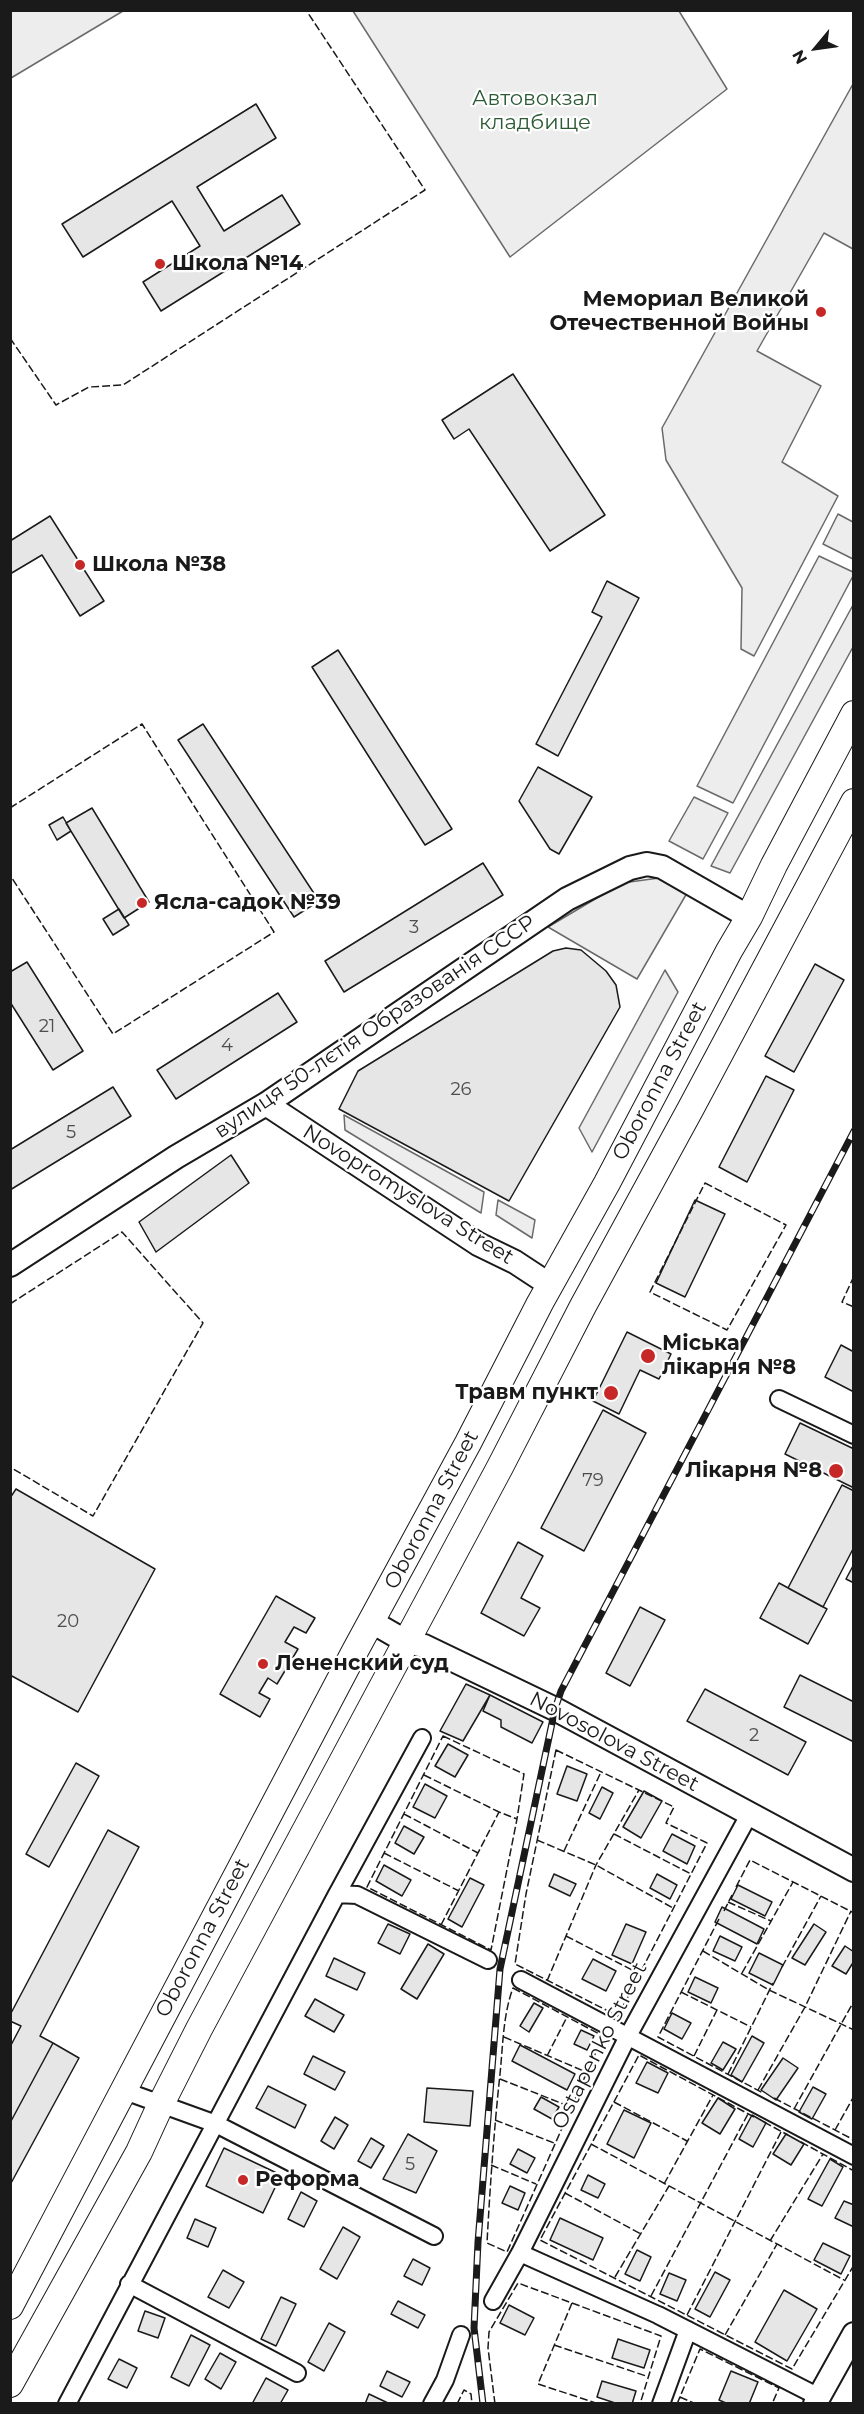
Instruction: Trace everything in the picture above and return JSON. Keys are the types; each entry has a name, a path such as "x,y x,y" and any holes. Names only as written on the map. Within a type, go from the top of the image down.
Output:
{"main road":[{"name":"Oboronna Street","path":"10,2306 122,2090 550,1285 729,951 749,918 774,865 854,714"},
{"name":"Oboronna Street","path":"10,2384 139,2152 161,2104 405,1641 854,802"}],"street":[{"name":"вулиця 50-лєтія Образованія СССР","path":"10,1265 176,1157 266,1104 567,899 630,868 647,864 662,867 749,918"},
{"name":"Novopromyslova Street","path":"266,1104 478,1244 550,1285"},
{"path":"779,1399 854,1435"},
{"name":"Novosolova Street","path":"372,1622 405,1641 424,1646 555,1709 854,1870"},
{"path":"67,2403 422,1738"},
{"name":"Ostapenko Street","path":"493,2301 520,2253 628,2036 750,1813"},
{"path":"337,1894 357,1895 488,1960"},
{"path":"521,1980 854,2156"},
{"path":"122,2090 216,2124 434,2236"},
{"path":"520,2253 688,2330 817,2400 854,2334"},
{"path":"129,2284 297,2373"},
{"path":"661,2403 688,2330"},
{"path":"432,2403 445,2380 461,2335"}],"shaded area":[{"path":"11,10 123,10 123,11 11,78"},
{"name":"Автовокзал кладбище","path":"353,11 679,11 727,89 510,257"},
{"path":"853,84 853,249 824,233 757,351 821,386 782,462 838,496 754,656 741,649 742,588 666,460 662,428"},
{"path":"838,514 853,522 853,559 823,544"},
{"path":"819,556 853,572 853,576 733,803 697,786"},
{"path":"853,605 853,647 730,873 711,866"},
{"path":"694,797 728,813 703,859 669,841"},
{"path":"659,878 687,893 637,979 548,927 622,883"},
{"path":"665,970 678,992 592,1152 579,1128"},
{"path":"344,1115 484,1192 481,1213 345,1130"},
{"path":"498,1200 535,1220 532,1238 496,1215"}],"building":[{"path":"256,104 276,138 197,187 224,231 282,195 300,224 161,311 143,282 200,246 172,201 83,257 62,224"},
{"path":"513,374 605,515 550,551 469,429 454,439 442,420"},
{"path":"50,516 104,601 80,616 42,555 10,574 10,541"},
{"path":"607,581 639,598 558,756 536,744 602,617 592,612"},
{"path":"338,650 452,829 425,845 312,667"},
{"path":"203,724 319,901 294,917 178,740"},
{"path":"538,767 592,797 559,854 550,849 519,801"},
{"path":"92,808 149,902 124,918 66,823"},
{"path":"63,817 71,831 57,840 49,825"},
{"path":"483,863 503,895 344,992 325,961"},
{"path":"119,909 129,925 113,935 103,919"},
{"path":"566,948 581,950 606,971 616,985 620,1007 509,1201 339,1109 358,1071 553,951"},
{"path":"27,962 83,1051 53,1070 10,1002 10,972"},
{"path":"815,964 844,980 794,1072 765,1056"},
{"path":"278,993 297,1022 176,1099 157,1070"},
{"path":"766,1076 794,1090 747,1182 719,1167"},
{"path":"113,1087 131,1116 10,1190 10,1150"},
{"path":"231,1155 249,1183 156,1252 139,1222"},
{"path":"695,1200 725,1214 685,1297 656,1283"},
{"path":"627,1332 671,1354 659,1379 640,1370 619,1414 593,1401"},
{"path":"841,1345 854,1352 854,1392 825,1377"},
{"path":"603,1410 646,1433 584,1551 541,1528"},
{"name":"Лікарня №8","path":"800,1423 854,1449 854,1488 785,1454"},
{"path":"842,1485 854,1491 854,1547 823,1607 788,1588"},
{"path":"16,1489 155,1569 78,1712 10,1675 10,1498"},
{"path":"518,1542 543,1556 521,1598 540,1608 524,1636 481,1613"},
{"path":"854,1564 854,1583 846,1579"},
{"path":"779,1583 827,1609 808,1644 760,1618"},
{"name":"Лененский суд","path":"276,1596 315,1618 306,1633 294,1627 285,1642 298,1649 277,1684 268,1678 259,1693 270,1699 260,1717 220,1694"},
{"path":"640,1607 665,1620 630,1686 606,1673"},
{"path":"800,1675 854,1702 854,1742 784,1707"},
{"path":"466,1684 490,1695 463,1741 440,1731"},
{"path":"705,1689 806,1742 788,1775 687,1721"},
{"path":"490,1695 543,1722 532,1743 501,1727 501,1720 483,1711"},
{"path":"448,1744 468,1755 455,1777 435,1766"},
{"path":"76,1763 99,1776 49,1867 26,1854"},
{"path":"567,1766 587,1774 577,1801 557,1794"},
{"path":"425,1784 447,1796 435,1818 413,1807"},
{"path":"602,1787 613,1793 600,1819 589,1813"},
{"path":"644,1791 662,1801 641,1838 623,1827"},
{"path":"404,1826 424,1837 414,1854 395,1843"},
{"path":"108,1830 139,1847 40,2036 53,2043 10,2123 10,2047 21,2026 10,2021 10,2015"},
{"path":"672,1834 695,1846 687,1864 663,1851"},
{"path":"384,1865 411,1880 402,1896 376,1881"},
{"path":"554,1874 576,1884 570,1896 549,1886"},
{"path":"657,1874 677,1885 670,1899 650,1888"},
{"path":"470,1878 484,1885 462,1927 448,1919"},
{"path":"738,1885 772,1902 765,1916 731,1899"},
{"path":"722,1907 764,1929 757,1944 715,1922"},
{"path":"388,1924 410,1934 400,1954 378,1943"},
{"path":"626,1924 646,1932 632,1964 612,1955"},
{"path":"814,1924 826,1932 805,1965 792,1958"},
{"path":"720,1936 742,1947 735,1961 713,1951"},
{"path":"428,1944 444,1954 417,1999 401,1989"},
{"path":"845,1946 854,1952 854,1961 846,1974 832,1966"},
{"path":"759,1953 783,1965 773,1985 749,1973"},
{"path":"334,1958 365,1973 357,1990 326,1976"},
{"path":"593,1959 616,1971 606,1991 582,1979"},
{"path":"695,1977 718,1988 711,2003 688,1992"},
{"path":"315,1999 344,2015 334,2032 305,2016"},
{"path":"534,2003 543,2008 529,2032 520,2026"},
{"path":"672,2013 691,2023 682,2039 664,2029"},
{"path":"581,2030 594,2036 587,2050 574,2044"},
{"path":"752,2036 764,2043 742,2082 731,2075"},
{"path":"723,2042 736,2049 723,2070 711,2063"},
{"path":"53,2043 79,2058 10,2185 10,2123"},
{"path":"520,2045 575,2074 567,2090 512,2061"},
{"path":"313,2056 345,2072 335,2090 304,2074"},
{"path":"783,2058 798,2068 776,2100 761,2090"},
{"path":"647,2062 668,2073 658,2093 636,2083"},
{"path":"268,2086 306,2105 295,2128 256,2108"},
{"path":"813,2087 826,2094 812,2119 799,2112"},
{"path":"427,2088 473,2091 470,2126 424,2122"},
{"path":"541,2097 559,2107 552,2119 534,2109"},
{"path":"718,2098 735,2109 720,2134 702,2123"},
{"path":"624,2110 651,2123 634,2158 607,2144"},
{"path":"752,2115 766,2123 753,2147 739,2139"},
{"path":"335,2117 348,2125 334,2149 321,2141"},
{"path":"408,2134 437,2151 416,2193 383,2179"},
{"path":"786,2134 804,2144 791,2165 773,2154"},
{"path":"371,2138 384,2146 371,2168 358,2161"},
{"name":"Реформа","path":"224,2148 281,2175 263,2213 206,2186"},
{"path":"518,2149 535,2158 527,2173 510,2164"},
{"path":"830,2159 843,2167 822,2206 808,2199"},
{"path":"588,2175 605,2184 598,2198 581,2190"},
{"path":"510,2186 525,2193 518,2210 502,2203"},
{"path":"301,2192 317,2201 304,2227 288,2219"},
{"path":"844,2201 854,2205 854,2227 835,2218"},
{"path":"560,2218 603,2238 593,2260 550,2240"},
{"path":"195,2219 216,2228 208,2247 187,2238"},
{"path":"343,2227 360,2237 337,2279 320,2269"},
{"path":"823,2243 850,2256 841,2274 814,2260"},
{"path":"637,2250 651,2257 640,2281 625,2274"},
{"path":"413,2259 430,2268 422,2285 404,2276"},
{"path":"223,2270 244,2282 229,2308 208,2297"},
{"path":"715,2272 730,2280 710,2317 695,2309"},
{"path":"669,2273 686,2280 677,2301 660,2294"},
{"path":"784,2290 817,2309 787,2361 755,2342"},
{"path":"281,2297 296,2304 276,2346 261,2339"},
{"path":"398,2301 425,2315 418,2328 391,2314"},
{"path":"509,2305 534,2318 525,2335 500,2323"},
{"path":"145,2311 165,2318 158,2338 138,2331"},
{"path":"329,2323 345,2332 324,2371 308,2362"},
{"path":"191,2335 210,2345 189,2386 171,2377"},
{"path":"618,2339 650,2350 644,2368 612,2358"},
{"path":"220,2353 236,2362 221,2389 205,2379"},
{"path":"119,2359 137,2368 127,2388 108,2379"},
{"path":"387,2371 410,2382 402,2397 380,2386"},
{"path":"731,2371 758,2382 749,2404 728,2404 719,2400"},
{"path":"266,2378 288,2390 280,2404 252,2404"},
{"path":"602,2381 636,2391 632,2404 618,2404 597,2397"},
{"path":"369,2394 390,2404 365,2404"}],"railway":[{"path":"483,2404 474,2328 478,2242 500,1969 555,1709 561,1691 854,1131"}],"fence":[{"path":"10,338 56,405 89,387 123,385 425,190 306,10"},
{"path":"10,808 142,724 274,932 113,1034 10,875"},
{"path":"705,1183 786,1225 727,1330 650,1292 705,1183"},
{"path":"10,1304 122,1232 203,1323 93,1516 10,1467"},
{"path":"854,1276 842,1302 854,1307"},
{"path":"443,1736 524,1774 491,1950 367,1887 443,1736"},
{"path":"556,1750 674,1807 666,1823 707,1843 618,2016 515,1964 526,1894 556,1750"},
{"path":"564,1851 601,1772"},
{"path":"424,1775 499,1812"},
{"path":"547,1981 596,1865 639,1790"},
{"path":"441,1925 499,1812 517,1819"},
{"path":"404,1814 478,1853"},
{"path":"614,1834 691,1874"},
{"path":"537,1840 596,1865 673,1908"},
{"path":"384,1853 459,1891"},
{"path":"736,1887 750,1860 854,1913"},
{"path":"742,1973 793,1882"},
{"path":"724,1911 732,1895"},
{"path":"782,1967 821,1896"},
{"path":"728,1902 771,1921"},
{"path":"758,2090 805,2007 851,1911"},
{"path":"719,1919 658,2037 763,2093"},
{"path":"566,1936 640,1974"},
{"path":"703,1951 769,1990 854,2030"},
{"path":"728,2074 773,1983"},
{"path":"513,1988 603,2036 507,2252 487,2243 504,2030 513,1988"},
{"path":"681,1992 751,2027"},
{"path":"794,2109 854,2001"},
{"path":"694,2056 717,2010"},
{"path":"547,2056 567,2017"},
{"path":"504,2037 586,2072"},
{"path":"754,2117 639,2055 540,2240 792,2369 854,2265"},
{"path":"500,2079 571,2107"},
{"path":"664,2184 713,2095"},
{"path":"835,2130 854,2096"},
{"path":"774,2098 854,2140"},
{"path":"614,2102 687,2141"},
{"path":"651,2296 748,2114"},
{"path":"495,2120 554,2143"},
{"path":"764,2122 788,2135"},
{"path":"687,2315 781,2132"},
{"path":"801,2142 854,2171"},
{"path":"591,2144 844,2280"},
{"path":"770,2241 823,2154"},
{"path":"491,2165 536,2184"},
{"path":"615,2277 669,2186"},
{"path":"565,2193 641,2234"},
{"path":"725,2335 777,2244"},
{"path":"495,2404 488,2348 489,2332 518,2283 661,2336 640,2404"},
{"path":"572,2303 538,2384 599,2404"},
{"path":"554,2345 649,2377"},
{"path":"677,2404 700,2349 779,2388 772,2404"},
{"path":"457,2404 464,2390 471,2394 472,2404"},
{"path":"680,2397 696,2404"}],"place":[{"name":"Школа №14","path":"160,264"},
{"name":"Мемориал Великой Отечественной Войны","path":"821,312"},
{"name":"Школа №38","path":"80,565"},
{"name":"Ясла-садок №39","path":"142,903"},
{"name":"Міська лікарня №8","path":"648,1356"},
{"name":"Травм пункт","path":"611,1393"},
{"name":"Лікарня №8","path":"836,1471"},
{"name":"Лененский суд","path":"263,1664"},
{"name":"Реформа","path":"243,2180"}]}
